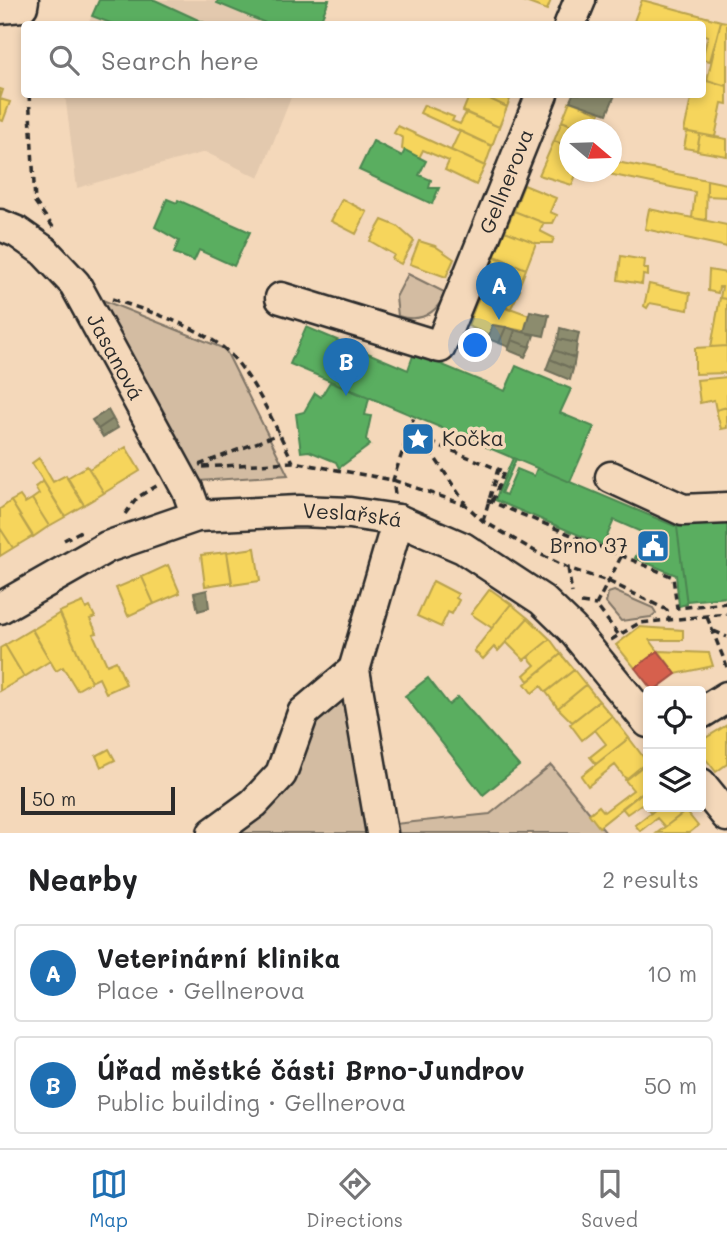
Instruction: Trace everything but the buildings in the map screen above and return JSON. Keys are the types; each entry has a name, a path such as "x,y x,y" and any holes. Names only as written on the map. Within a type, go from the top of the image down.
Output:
{"street":[{"path":"0,8 22,6 23,0"},
{"path":"571,21 580,0"},
{"name":"Gellnerova","path":"281,298 440,346 540,98"},
{"name":"Jasanová","path":"0,225 17,232 44,251 75,284 178,473 197,516"},
{"path":"611,477 683,510 727,508"},
{"name":"Veslařská","path":"0,608 107,547 197,516 299,511 350,513 398,520 463,548 542,600 572,629 643,716"},
{"path":"382,833 354,670 398,520"},
{"path":"213,833 254,803 281,774 303,713 354,670"},
{"path":"706,710 727,697"},
{"path":"706,790 727,816"}],"path":[{"path":"29,98 35,202"},
{"path":"105,296 178,323 220,344 254,387 293,462"},
{"path":"398,520 393,480 414,417"},
{"path":"408,433 498,469 483,521"},
{"path":"279,434 191,468 293,462 393,480 466,505"},
{"path":"422,438 466,505 483,521 568,568 610,582 667,610 727,603"},
{"path":"113,519 124,515 138,497 178,473"},
{"path":"489,501 673,577 677,608"},
{"path":"57,545 91,527"},
{"path":"596,605 622,555"},
{"path":"568,568 572,597"},
{"path":"577,602 596,605 619,634"},
{"path":"667,610 670,621"},
{"path":"610,642 639,623 727,614"},
{"path":"707,617 727,667"},
{"path":"712,630 727,637"}],"shaded area":[{"path":"99,0 330,0 322,21 89,21"},
{"path":"66,98 291,98 259,178 205,152 77,188"},
{"path":"408,274 446,293 438,306 427,315 414,318 398,316 396,297"},
{"path":"100,299 225,349 288,475 199,481"},
{"path":"614,591 653,608 656,613 651,617 621,621 606,603 608,593"},
{"path":"353,678 376,826 490,814 551,765 606,833 222,833 307,717"}],"place":[{"name":"Veterinární klinika","path":"499,320"},
{"name":"Úřad městké části Brno-Jundrov","path":"346,396"},
{"name":"Kočka","path":"418,439"},
{"name":"Brno 37","path":"653,546"}]}
